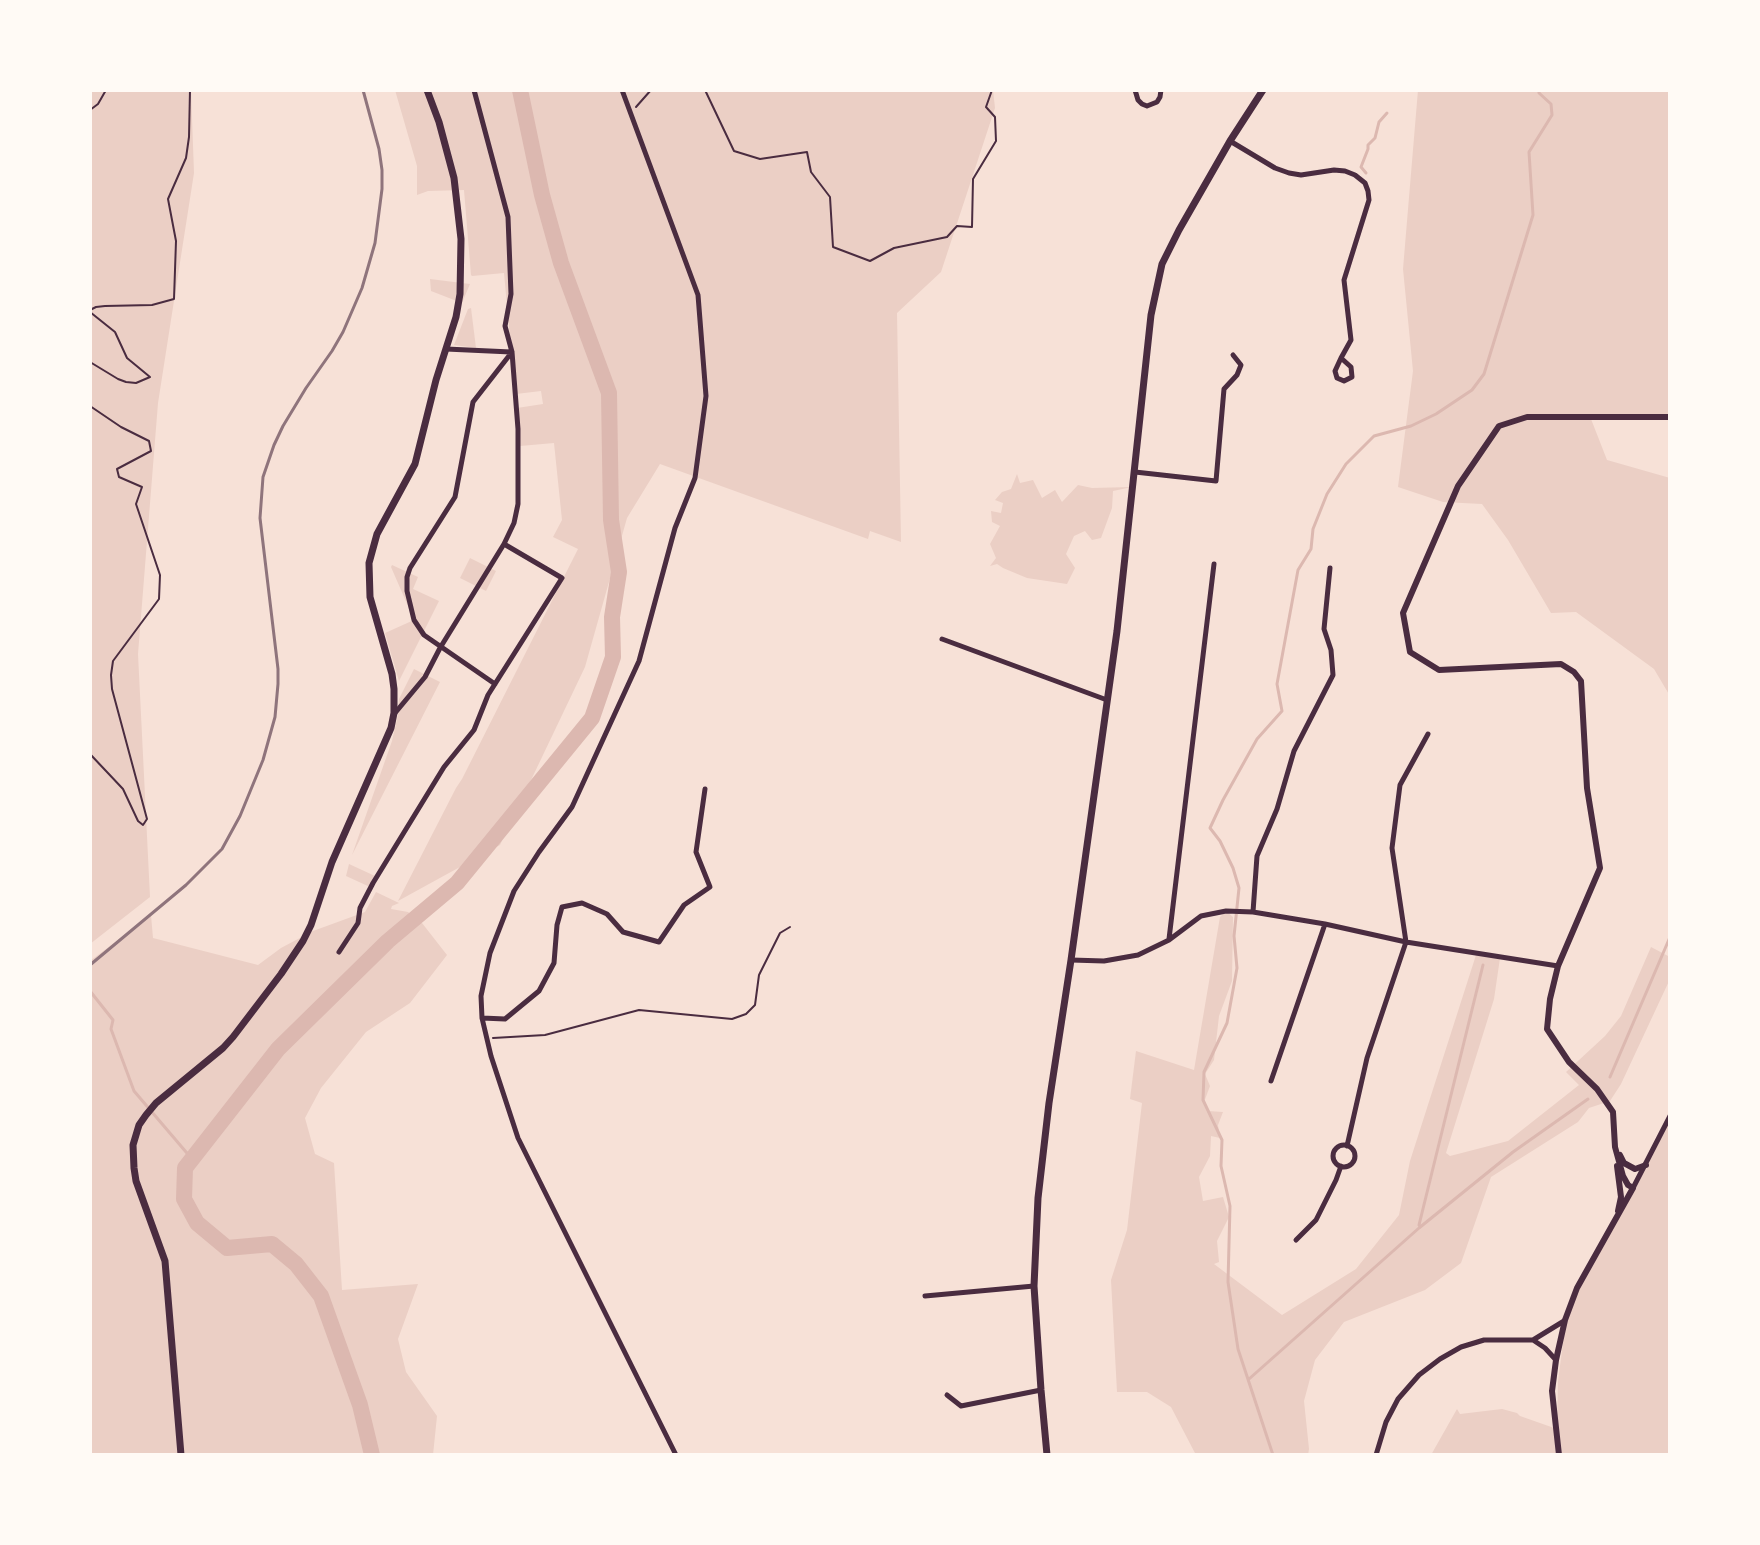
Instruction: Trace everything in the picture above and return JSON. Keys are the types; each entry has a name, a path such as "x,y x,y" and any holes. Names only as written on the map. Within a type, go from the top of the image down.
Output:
{"main road":[{"path":"181,1455 165,1261 141,1196 134,1168 133,1145 135,1135 156,1103 223,1048 245,1022 281,974 311,925 332,862 383,748 394,713 392,674 370,597 369,563 377,534 415,464 460,294 460,224 454,178 427,90"},
{"path":"1047,1455 1034,1286 1038,1198 1107,700 1151,315 1162,264 1230,141 1263,90"}],"street":[{"path":"394,713 425,677 504,544 514,523 518,504 518,429 512,352 505,326 511,294 508,217 474,90"},
{"path":"622,90 698,295 706,396 695,478 675,528 639,661 572,807 514,891 490,953 481,996 482,1018 491,1056 518,1138 676,1455"},
{"path":"1135,90 1138,100 1147,106 1157,102 1161,90"},
{"path":"1230,141 1289,173 1301,175 1345,171 1365,183 1369,200 1344,280 1351,340 1341,358"},
{"path":"446,349 512,352"},
{"path":"495,684 424,635 414,620 407,577 455,497 473,402 512,352"},
{"path":"1135,472 1216,481 1224,389 1237,375 1241,365 1233,355"},
{"path":"1615,1221 1621,1197 1613,1112 1597,1089 1569,1062 1547,1029 1558,966 1600,868 1587,788 1581,681 1561,664 1439,670 1410,652 1403,613 1458,486 1499,426 1527,417 1670,417"},
{"path":"339,952 358,923 360,908 373,883 444,767 474,730 481,708 562,578 504,544"},
{"path":"1169,940 1214,564"},
{"path":"1253,912 1257,856 1277,809 1294,751 1333,675 1331,650 1324,629 1330,568"},
{"path":"942,639 1107,700"},
{"path":"1347,1146 1367,1058 1406,942 1392,848 1400,785 1428,734"},
{"path":"482,1018 505,1019 539,991 554,963 557,925 562,907 582,903 607,914 623,932 659,942 684,905 710,887 696,852 705,789"},
{"path":"1071,960 1104,961 1138,955 1169,940 1201,916 1244,911 1325,924 1406,942 1558,966"},
{"path":"1271,1081 1325,924"},
{"path":"1559,1455 1552,1391 1565,1320 1577,1288 1670,1116"},
{"path":"1340,1145 1353,1150 1355,1157 1351,1164 1341,1166 1335,1163 1333,1153 1340,1145"},
{"path":"1615,1147 1624,1163 1635,1169 1646,1165"},
{"path":"1615,1147 1623,1176 1633,1188"},
{"path":"1296,1240 1316,1220 1341,1166"},
{"path":"925,1296 1034,1286"},
{"path":"1376,1455 1386,1422 1398,1399 1419,1375 1440,1359 1461,1347 1484,1340 1533,1340 1565,1320"},
{"path":"1533,1340 1556,1360"},
{"path":"947,1395 961,1406 1041,1390"}],"path":[{"path":"90,110 98,104 106,90"},
{"path":"90,362 126,382 136,383 150,377 127,358 115,332 90,311 96,307 152,305 174,299 176,241 168,199 186,158 190,90"},
{"path":"631,113 651,90"},
{"path":"705,90 734,151 760,159 807,152 811,172 830,197 833,247 870,261 894,248 947,237 957,226 972,227 973,179 996,141 995,117 986,107 992,90"},
{"path":"90,406 149,441 151,451 117,469 119,477 142,487 136,504 160,575 159,599 113,661 111,675 112,689 147,819 143,825 138,821 123,789 90,754"},
{"path":"488,1039 545,1035 639,1010 732,1019 746,1014 755,1005 759,975 780,933 790,927"}],"shaded area":[{"path":"90,90 191,90 194,173 158,403 138,654 150,897 90,944"},
{"path":"395,90 993,90 995,108 941,272 897,313 901,542 870,531 868,539 660,464 627,518 585,667 500,845 398,901 578,549 553,537 562,520 554,443 520,446 517,408 543,404 541,391 515,392 504,273 471,275 464,190 428,191 417,195 417,166"},
{"path":"1418,90 1670,90 1670,418 1591,419 1607,460 1670,478 1670,696 1654,669 1576,612 1551,613 1508,540 1482,504 1443,502 1398,487 1413,371 1403,269"},
{"path":"430,279 470,284 462,303 431,291"},
{"path":"471,308 476,348 454,345 468,309"},
{"path":"1017,474 1020,483 1033,480 1042,498 1055,490 1062,502 1078,485 1092,488 1132,487 1113,491 1112,508 1101,538 1092,540 1085,531 1074,536 1066,554 1075,568 1067,584 1027,578 997,564 990,566 996,558 990,544 1000,526 992,522 991,511 1001,513 1003,503 995,500 1002,492 1011,489"},
{"path":"470,558 496,571 486,591 460,578"},
{"path":"392,565 418,577 413,589 439,601 399,681 385,633 414,620"},
{"path":"414,669 440,682 352,855 392,741 399,699"},
{"path":"349,864 375,876 370,887 346,876"},
{"path":"376,892 399,903 391,909 408,912 422,923 447,955 410,1003 366,1032 321,1088 305,1118 315,1154 334,1163 342,1290 418,1284 398,1339 406,1372 437,1416 433,1455 90,1455 90,961 151,915 153,938 258,965 313,931 365,912"},
{"path":"1226,911 1233,917 1232,981 1219,1016 1214,1060 1205,1074 1210,1086 1204,1102 1208,1111 1223,1112 1218,1125 1220,1138 1211,1136 1210,1156 1199,1177 1203,1201 1223,1197 1229,1217 1217,1241 1219,1262 1214,1264 1282,1315 1356,1269 1399,1215 1410,1161 1476,955 1500,958 1494,999 1446,1153 1450,1156 1508,1141 1579,1085 1566,1072 1605,1036 1621,1016 1651,947 1670,957 1670,979 1610,1101 1589,1108 1578,1122 1491,1177 1461,1263 1425,1290 1344,1322 1315,1360 1304,1401 1308,1455 1196,1455 1171,1407 1147,1392 1117,1392 1111,1280 1127,1230 1142,1103 1130,1099 1136,1051 1194,1070 1220,917"},
{"path":"1670,1121 1670,1455 1431,1455 1457,1409 1460,1414 1502,1409 1557,1429 1558,1381 1566,1323 1574,1297"}],"waterway":[{"path":"372,1455 360,1405 321,1296 296,1264 272,1244 227,1248 197,1223 184,1199 185,1168 278,1049 388,941 457,883 592,718 613,657 612,617 619,572 611,520 609,393 561,263 542,195 520,90"},
{"path":"1273,1455 1238,1349 1228,1282 1230,1206 1221,1166 1222,1140 1203,1100 1204,1072 1227,1023 1237,968 1234,936 1239,888 1220,841 1210,828 1257,739 1282,711 1277,684 1298,570 1311,549 1313,529 1327,494 1346,464 1374,436 1411,426 1436,414 1472,390 1484,374 1533,215 1529,152 1552,115 1551,104 1539,90"},
{"path":"1366,173 1361,167 1368,145 1375,138 1379,122 1387,113"},
{"path":"1610,1077 1670,937"},
{"path":"1419,1225 1483,965"},
{"path":"90,991 113,1020 111,1029 134,1091 192,1159"},
{"path":"1249,1379 1419,1228 1513,1152 1588,1099"}],"railway":[{"path":"90,965 186,885 222,849 240,816 263,760 275,717 278,684 260,518 263,477 283,426 343,332 362,288 375,243 382,170 363,90"}]}
